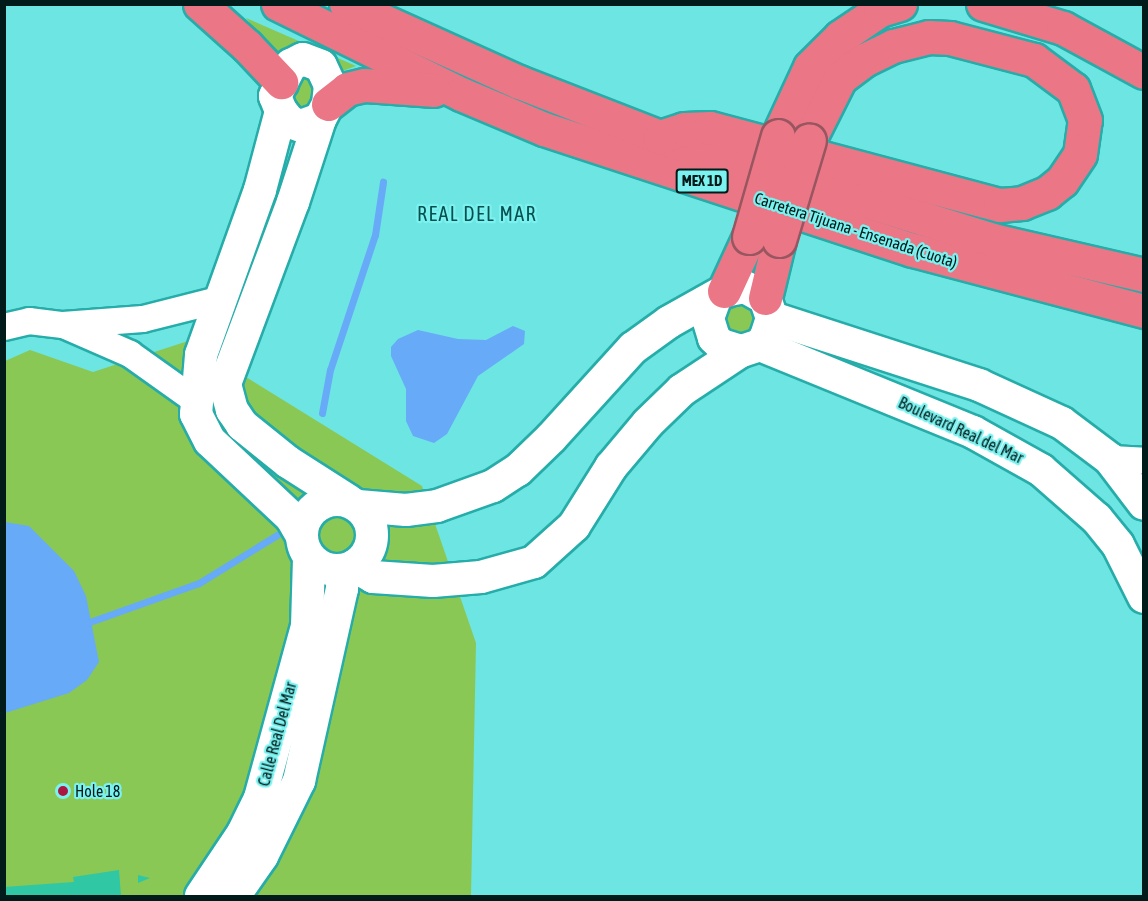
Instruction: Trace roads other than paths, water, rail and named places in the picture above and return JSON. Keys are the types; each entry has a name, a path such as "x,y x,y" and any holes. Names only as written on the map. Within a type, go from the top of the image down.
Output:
{"highway":[{"path":"200,4 248,46 281,97"},
{"name":"Carretera Tijuana - Ensenada (Cuota)","path":"278,4 461,94 544,129 913,250 1143,311"},
{"name":"Carretera Tijuana - Ensenada (Cuota)","path":"346,4 519,82 660,137 997,241 1143,275"},
{"path":"759,328 764,239 794,138 810,68 840,37 880,10 900,4"},
{"path":"983,4 1063,28 1143,72"},
{"path":"660,137 684,129 710,128 1000,205 1022,203 1047,193 1062,181 1080,154 1086,134 1082,105 1073,89 1034,60 950,38 929,37 893,46 840,78 794,138"},
{"path":"324,111 347,89 365,85 461,94"},
{"path":"719,295 764,239"}],"street":[{"path":"348,568 364,558 372,535 366,514 288,462 242,425 232,410 225,390 228,372 294,202 324,111 330,85 321,66 314,61 296,61 281,97 260,190 218,300 201,355 196,401 198,424 210,441 291,517 305,546 318,565 348,568 373,577 433,581 481,577 534,562 574,526 611,467 648,423 682,390 759,328"},
{"path":"281,97 290,122 301,126 324,111"},
{"path":"305,546 308,513 326,501 406,510 436,507 493,486 518,470 551,438 633,348 669,322 719,295 745,287 759,328"},
{"path":"719,295 708,318 714,338 731,350 759,328"},
{"path":"4,327 29,321 63,325 142,319 218,300"},
{"path":"130,354 135,329 142,319"},
{"path":"63,325 130,354 196,401"},
{"path":"759,328 980,385 1062,423 1110,459 1143,504"},
{"name":"Boulevard Real del Mar","path":"759,328 973,432 1041,470 1097,519 1118,545 1143,597"},
{"path":"1110,459 1143,461"},
{"name":"Calle Real Del Mar","path":"234,897 284,816 299,781 310,732 313,657 305,546"},
{"name":"Calle Real Del Mar","path":"201,897 243,833 260,798 279,726 313,657 342,590 348,568"},
{"path":"279,726 310,732"}],"water":[{"path":"513,326 525,331 524,344 478,376 447,434 434,443 413,436 406,421 406,389 391,356 391,347 398,339 418,330 458,339 486,340"},
{"path":"5,522 29,526 74,571 86,596 99,662 87,680 69,693 5,713"}],"waterway":[{"path":"322,413 330,370 375,235 383,182"},
{"path":"84,624 199,583 277,535"}],"place":[{"name":"Hole 18","path":"63,791"}],"district":[{"name":"REAL DEL MAR","path":"477,213"}]}
